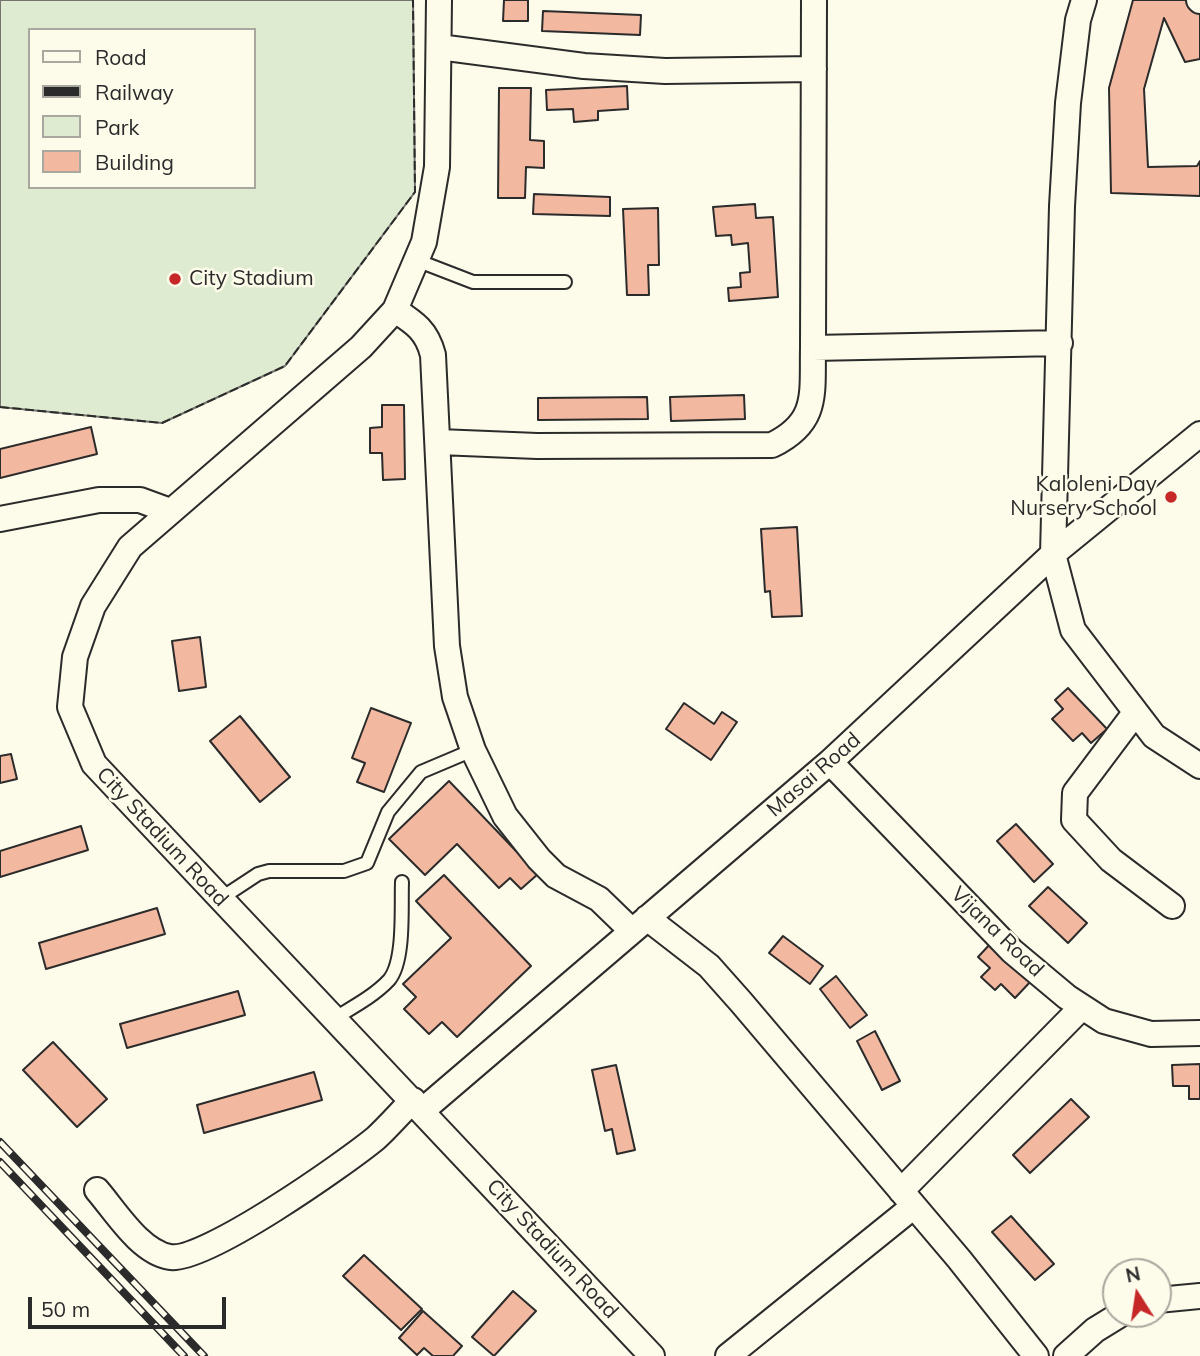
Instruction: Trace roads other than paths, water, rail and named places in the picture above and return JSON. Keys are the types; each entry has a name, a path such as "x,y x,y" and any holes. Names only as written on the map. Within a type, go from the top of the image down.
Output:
{"street":[{"name":"City Stadium Road","path":"439,0 436,167 424,242 395,310 361,347 130,547 93,606 75,657 70,707 93,764 219,900 418,1105 652,1356"},
{"path":"439,442 537,446 772,444 793,434 808,417 813,348 814,0"},
{"path":"1084,0 1078,20 1068,103 1054,554 1073,630 1154,736 1200,766"},
{"path":"439,47 584,66 665,71 814,69"},
{"path":"395,310 420,326 429,338 433,355 447,646 455,697 473,750 505,816 556,876 709,966 1036,1356"},
{"path":"813,348 1060,343"},
{"name":"Masai Road","path":"97,1190 145,1244 158,1253 173,1258 193,1252 270,1213 376,1138 639,925 830,762 1054,554 1200,434"},
{"path":"0,519 99,500 139,500 170,511"},
{"path":"1135,713 1075,793 1074,820 1111,860 1172,906"},
{"name":"Vijana Road","path":"830,762 1012,951 1083,1007 1104,1021 1150,1034 1200,1033"},
{"path":"734,1354 907,1199 1083,1007"},
{"path":"1172,1299 1200,1296"},
{"path":"1066,1356 1102,1326"}],"lane":[{"path":"416,260 473,282 565,282"},
{"path":"219,900 258,874 270,871 344,871 367,863 387,812 421,772 473,750"},
{"path":"335,1018 379,989 394,972 399,952 402,882"}],"railway":[{"path":"0,1142 204,1356"},
{"path":"0,1162 184,1356"}],"place":[{"name":"City Stadium","path":"175,279"},
{"name":"Kaloleni Day Nursery School","path":"1171,497"}]}
